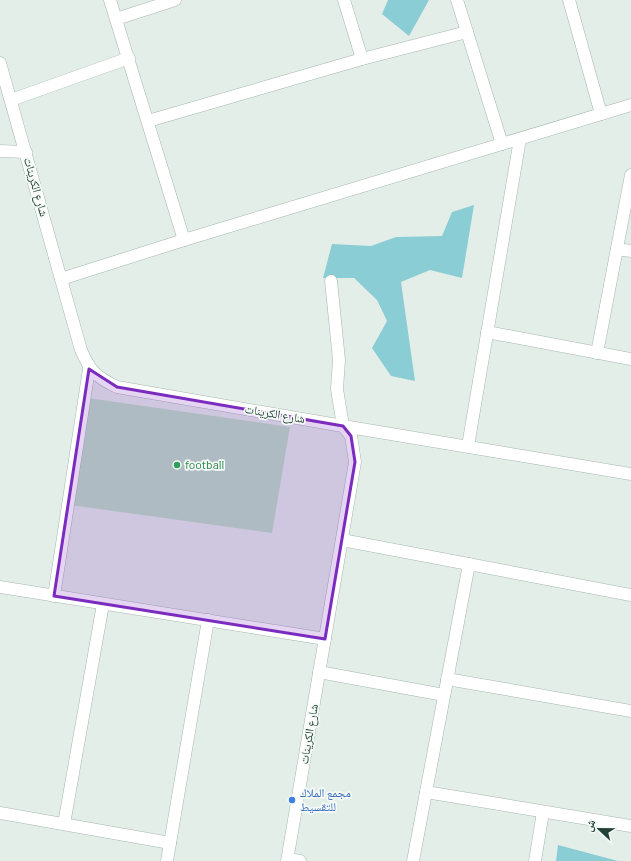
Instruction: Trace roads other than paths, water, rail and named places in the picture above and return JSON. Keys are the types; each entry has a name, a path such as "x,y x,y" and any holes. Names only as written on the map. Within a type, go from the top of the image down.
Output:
{"street":[{"path":"110,0 184,240"},
{"path":"116,19 175,0"},
{"path":"344,0 362,59"},
{"path":"457,0 502,144"},
{"path":"569,0 601,114"},
{"path":"148,121 362,59 467,32"},
{"path":"11,100 128,58"},
{"name":"شارع الکرينات","path":"0,63 81,350 89,369 102,380 117,387 343,426 351,436 355,462 287,860"},
{"path":"61,279 184,240 631,105"},
{"path":"468,446 520,139"},
{"path":"0,151 26,152"},
{"path":"597,353 630,190 631,175"},
{"path":"617,249 631,251"},
{"path":"331,281 339,360 337,389 343,426 631,474"},
{"path":"487,332 631,359"},
{"path":"54,596 89,369"},
{"path":"342,540 631,595"},
{"path":"413,861 469,564"},
{"path":"0,587 325,639"},
{"path":"64,824 103,604"},
{"path":"167,861 208,620"},
{"path":"320,672 444,695"},
{"path":"447,679 631,711"},
{"path":"426,792 631,826"},
{"path":"535,861 543,812"},
{"path":"0,813 170,844"},
{"path":"287,860 300,861"}],"water":[{"path":"388,0 429,0 409,36 382,14"},
{"path":"474,205 462,278 430,270 401,282 415,381 391,376 372,348 387,321 377,300 354,278 323,278 332,244 371,246 396,237 442,236 452,212"},
{"path":"558,845 618,861 556,861"}],"place":[{"name":"football","path":"177,465"},
{"name":"مجمع الملاك للتقسيط","path":"292,800"}]}
